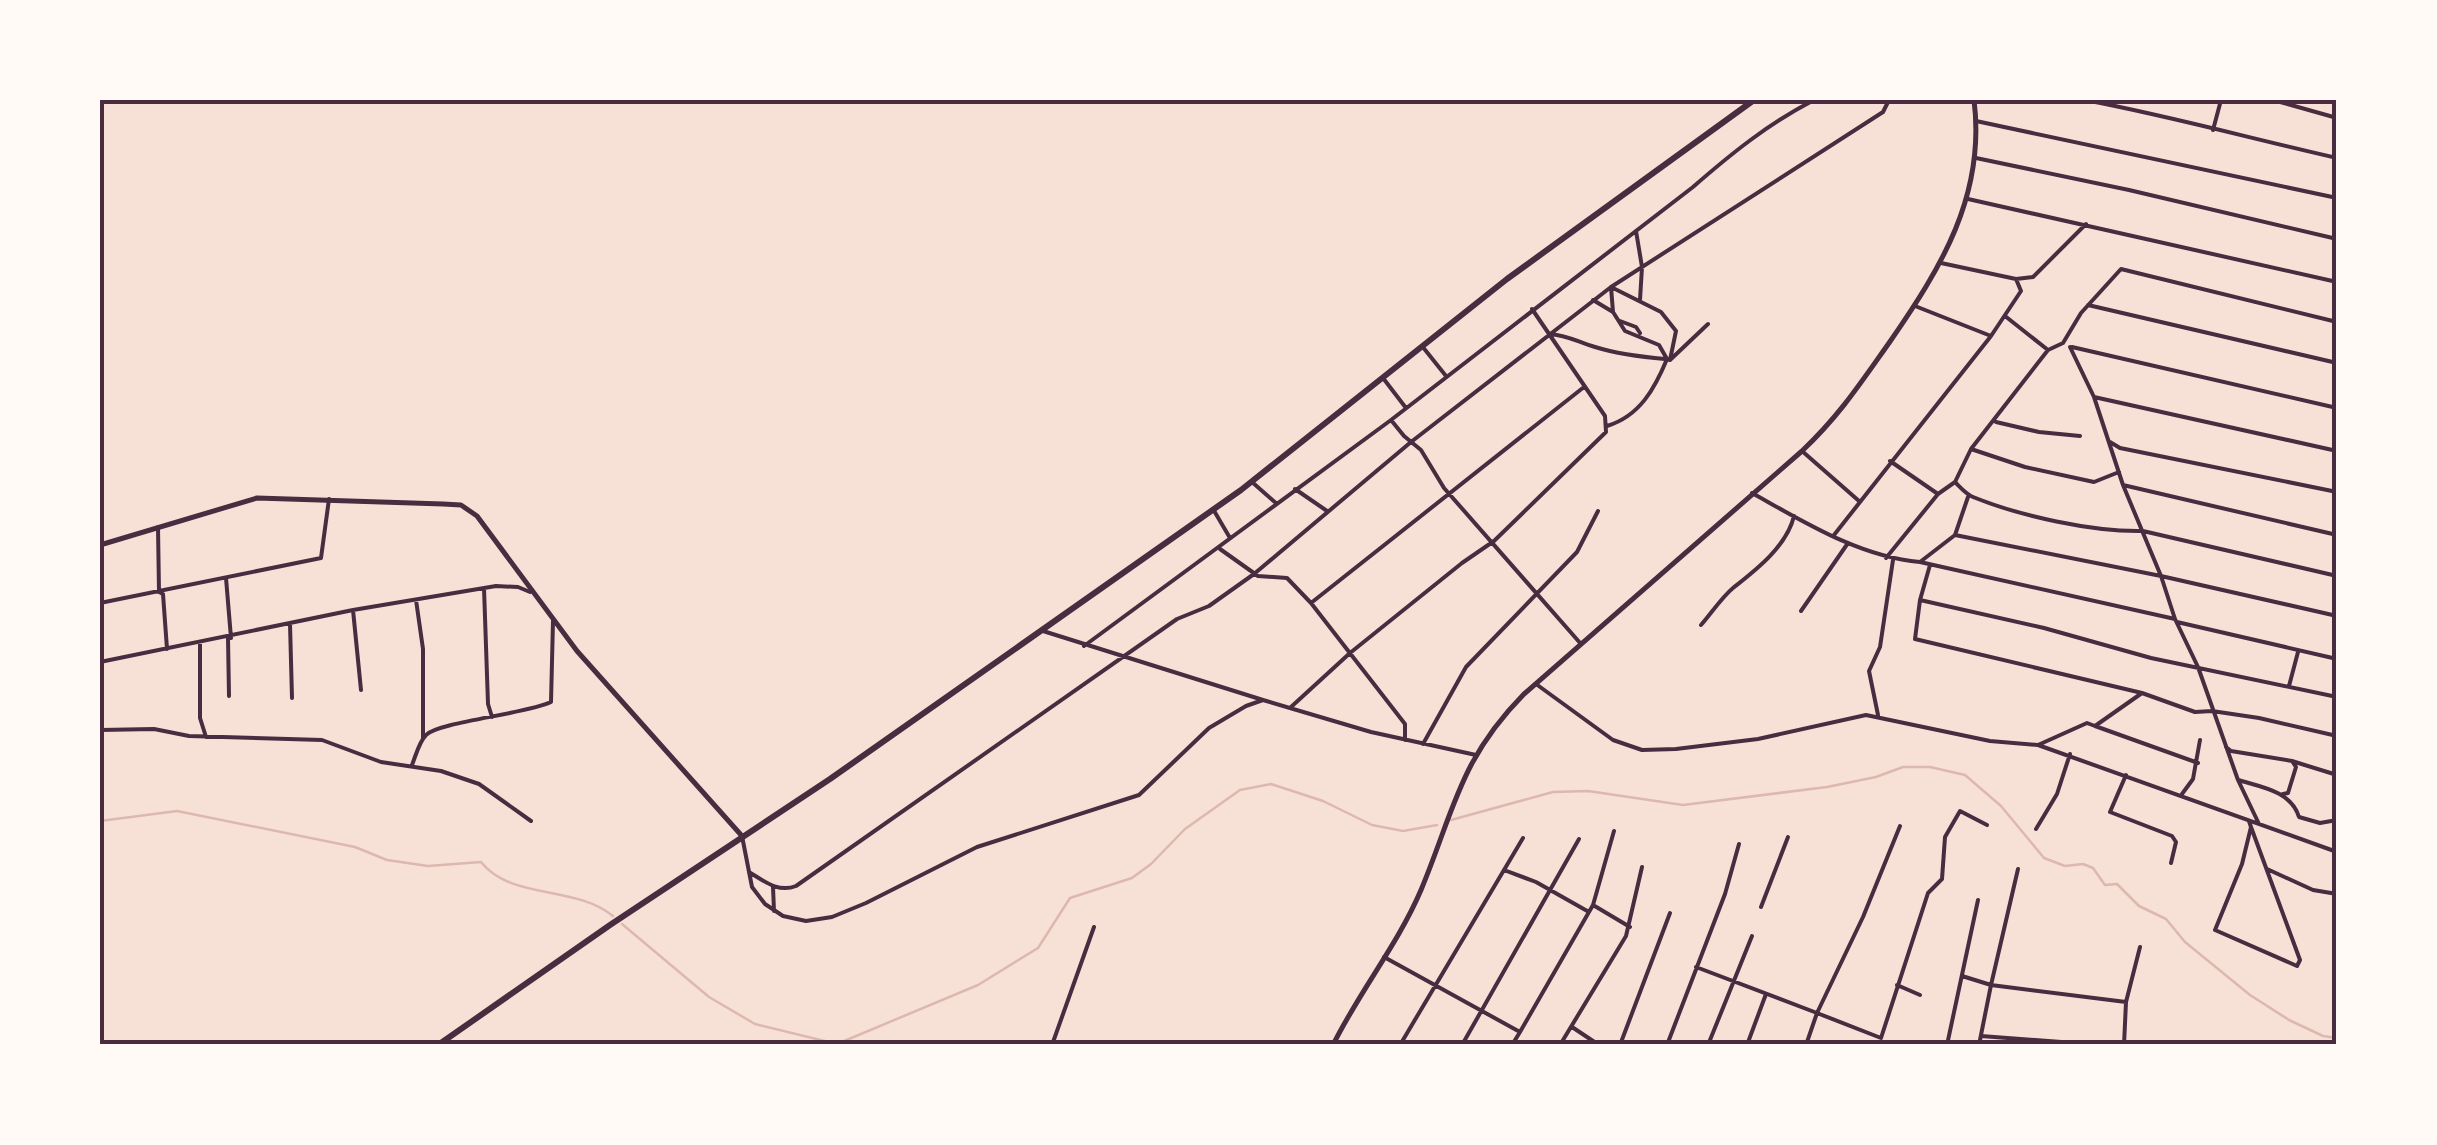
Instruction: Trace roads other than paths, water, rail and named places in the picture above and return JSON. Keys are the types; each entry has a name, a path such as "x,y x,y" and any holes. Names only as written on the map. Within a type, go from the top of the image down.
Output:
{"main road":[{"path":"438,1045 830,779 1252,482 1548,249 1754,100"},
{"path":"1333,1045 1420,892 1446,816 1476,754 1507,712 1802,451 1844,408 1915,306 1941,263 1968,199 1975,158 1974,100"},
{"path":"100,545 257,498 456,504 466,508 610,690 742,836"}],"street":[{"path":"1084,646 1391,420 1738,147 1774,121 1814,100"},
{"path":"749,872 774,887 796,886 1178,619 1209,606 1254,574 1411,442 1593,300 1882,112 1889,100"},
{"path":"2086,100 2157,113 2337,158"},
{"path":"2213,130 2221,100"},
{"path":"2272,100 2337,118"},
{"path":"1976,121 2337,198"},
{"path":"1975,158 2337,240"},
{"path":"1968,199 2337,282"},
{"path":"1941,263 2016,279 2036,276 2086,224"},
{"path":"1636,231 1642,267 1640,301"},
{"path":"1886,558 1938,494 1956,482 1971,450 2048,350 2063,343 2088,304 2121,269 2337,322"},
{"path":"1834,535 1991,336 2021,291 2016,279"},
{"path":"1607,426 1626,419 1649,395 1669,359 1676,328 1661,312 1612,286"},
{"path":"1612,286 1612,312"},
{"path":"1593,300 1612,312 1625,330 1659,345 1669,359"},
{"path":"2088,304 2337,364"},
{"path":"1915,306 1991,336"},
{"path":"1290,708 1350,652 1494,541 1606,432 1605,416 1532,309"},
{"path":"2004,316 2048,350"},
{"path":"1549,334 1567,335 1626,356 1669,359 1708,324"},
{"path":"2063,343 2337,408"},
{"path":"1422,346 1446,376"},
{"path":"2070,347 2094,397 2123,486 2198,667 2224,746 2259,824"},
{"path":"1383,378 1406,408"},
{"path":"1311,603 1584,387"},
{"path":"2094,397 2337,451"},
{"path":"1391,420 1420,450 1448,492 1582,644"},
{"path":"1994,422 2080,436"},
{"path":"2110,442 2120,448 2337,492"},
{"path":"1971,450 2094,482 2119,472"},
{"path":"1802,451 1859,501"},
{"path":"1890,460 1938,494"},
{"path":"1252,482 1277,504"},
{"path":"1956,482 1968,496 2044,518 2118,531 2142,531 2337,576"},
{"path":"2123,486 2337,535"},
{"path":"1295,489 1328,510"},
{"path":"1752,493 1848,542 1893,560 1920,562 2337,659"},
{"path":"1920,562 1955,535 1968,496"},
{"path":"100,602 322,558 329,499"},
{"path":"1212,509 1230,538"},
{"path":"1423,744 1466,667 1577,552 1598,512"},
{"path":"1702,625 1733,588 1790,534 1794,516"},
{"path":"158,527 167,649"},
{"path":"1955,535 2337,616"},
{"path":"1801,612 1848,542"},
{"path":"1218,548 1254,574 1287,578 1405,724 1405,740"},
{"path":"1893,560 1880,647 1869,671 1878,716 1885,722 2038,745 2070,754 2182,794 2250,824 2337,852"},
{"path":"1930,565 1915,639 2142,693 2194,712 2212,710 2337,736"},
{"path":"226,578 229,696"},
{"path":"100,662 352,610 484,588 506,586 530,592"},
{"path":"484,588 488,704 492,717"},
{"path":"412,766 423,738 423,650 416,600"},
{"path":"1920,600 2044,628 2098,645 2337,696"},
{"path":"352,610 361,690"},
{"path":"423,738 441,726 551,702 552,621"},
{"path":"290,624 292,698"},
{"path":"1042,631 1290,708 1405,740 1476,754"},
{"path":"200,644 200,718 206,737"},
{"path":"2289,686 2298,652"},
{"path":"1536,684 1613,740 1642,750 1758,739 1848,718 1878,716"},
{"path":"2094,726 2142,693"},
{"path":"742,836 757,896 774,911 806,921 848,912 976,847 1127,801 1150,788 1210,728 1263,700"},
{"path":"2038,745 2087,723 2198,763"},
{"path":"100,730 322,740 382,762 440,771 480,784 532,822"},
{"path":"2182,794 2193,780 2200,740"},
{"path":"2224,746 2231,751 2292,761 2337,776"},
{"path":"2036,829 2057,794 2070,754"},
{"path":"2238,780 2288,793 2296,767 2292,761"},
{"path":"2126,775 2110,812 2172,836 2176,842 2170,862"},
{"path":"2281,794 2299,817 2320,823 2337,820"},
{"path":"1696,966 1881,1038 1928,893 1942,879 1947,834 1960,811 1986,825"},
{"path":"2250,824 2300,960 2296,966 2215,930 2242,864 2250,824"},
{"path":"1806,1045 1816,1013 1863,917 1900,826"},
{"path":"1512,1045 1593,905 1614,831"},
{"path":"1761,907 1788,837"},
{"path":"1400,1045 1523,838"},
{"path":"1462,1045 1580,839"},
{"path":"1667,1045 1740,844"},
{"path":"1560,1045 1630,927 1642,867"},
{"path":"1979,1045 2018,868"},
{"path":"2267,869 2313,890 2337,894"},
{"path":"1504,870 1589,912"},
{"path":"774,887 774,911"},
{"path":"1947,1045 1978,900"},
{"path":"1593,905 1630,927"},
{"path":"1620,1045 1670,913"},
{"path":"1052,1045 1094,927"},
{"path":"1708,1045 1752,936"},
{"path":"2124,1045 2126,1002 2140,947"},
{"path":"1383,957 1520,1032"},
{"path":"1962,976 1991,985 2126,1002"},
{"path":"1898,985 1920,995"},
{"path":"1747,1045 1766,994"},
{"path":"1572,1027 1599,1045"},
{"path":"1980,1036 2102,1045"}],"waterway":[{"path":"1451,820 1553,792 1588,791 1683,805 1827,787 1903,767 1930,767 1965,775 2001,806 2044,858 2065,866 2083,864 2093,868 2105,885 2117,884 2139,906 2166,919 2185,942 2250,995 2289,1020 2323,1036 2337,1038"},
{"path":"622,924 709,997 755,1024 837,1044 978,985 1038,948 1070,898 1132,878 1185,829 1240,790 1271,784 1323,801 1372,825 1403,831 1437,825"},
{"path":"100,821 177,811 355,847 387,860 428,866 481,862 509,882 581,900 613,916"}]}
